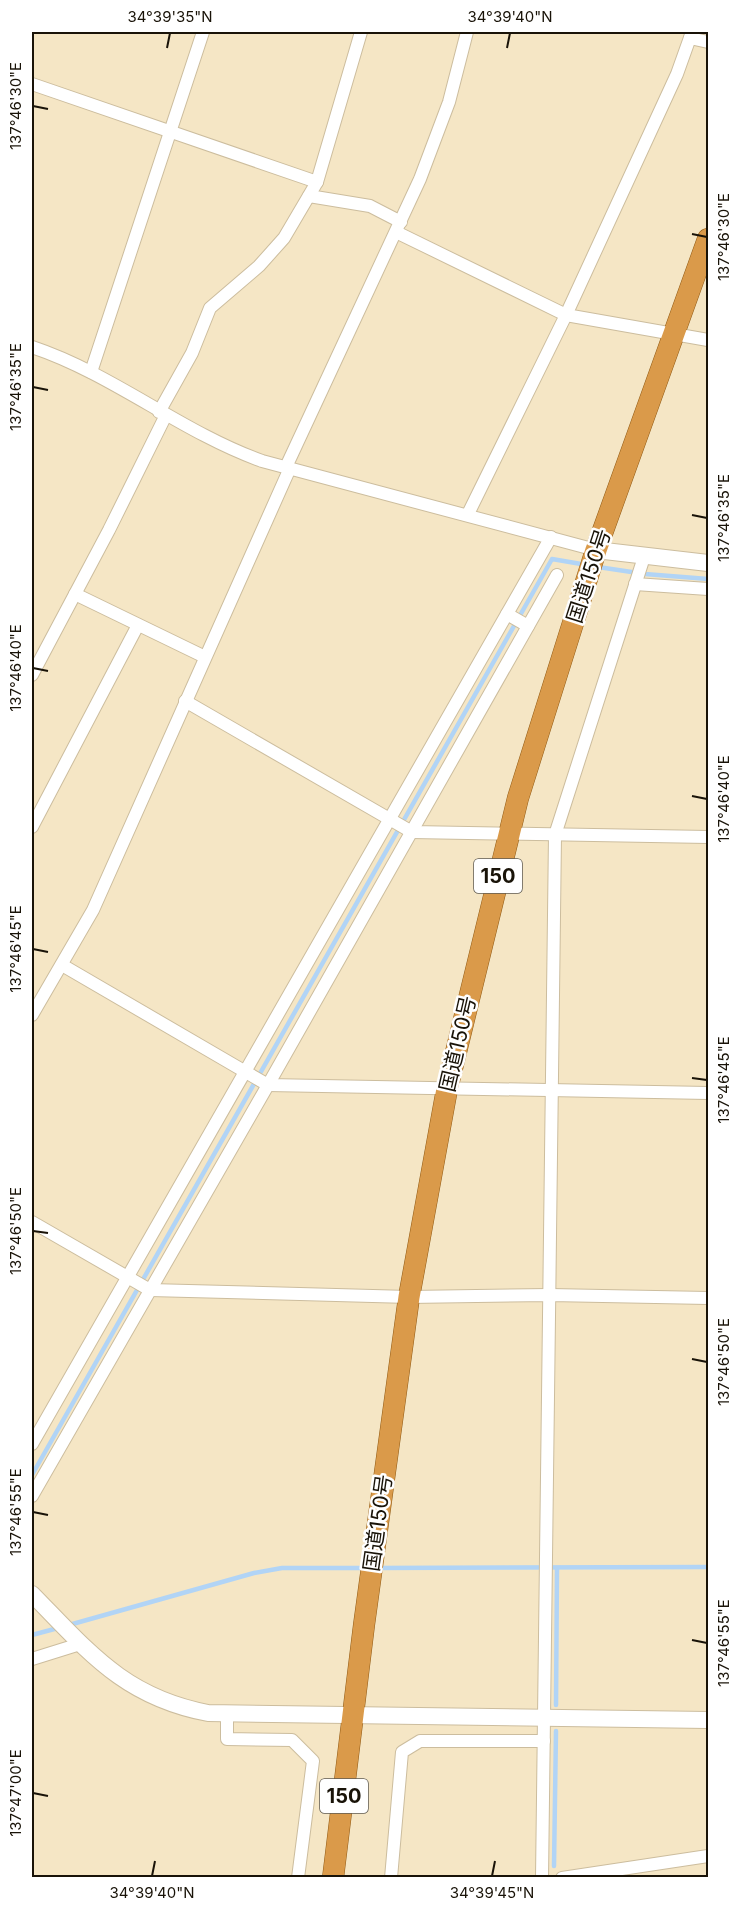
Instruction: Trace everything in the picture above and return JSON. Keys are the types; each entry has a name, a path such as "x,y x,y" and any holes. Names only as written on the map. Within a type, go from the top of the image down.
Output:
{"highway":[{"name":"国道150号","path":"333,1878 355,1714 364,1625 409,1297 447,1089 508,834 596,550 708,239"}],"street":[{"path":"91,372 203,32"},
{"path":"32,675 75,594 192,353 210,308 259,266 284,238 317,182 362,32"},
{"path":"32,1015 93,910 288,468 398,227 449,102 467,32"},
{"path":"468,514 566,315 677,74 691,35 708,42"},
{"path":"32,84 317,182"},
{"path":"309,196 370,206 398,227 566,315 674,336 708,340"},
{"path":"32,347 57,355 91,372 162,414 234,451 288,468 468,514 596,550 708,563"},
{"path":"32,1444 552,537"},
{"path":"542,1878 555,835 644,557"},
{"path":"32,1496 557,575"},
{"path":"635,584 708,589"},
{"path":"75,594 205,657"},
{"path":"507,614 528,626"},
{"path":"32,827 138,625"},
{"path":"185,701 412,832 708,837"},
{"path":"62,965 268,1085 708,1093"},
{"path":"32,1222 150,1290 409,1297 550,1295 708,1298"},
{"path":"32,1594 78,1642 120,1679 176,1707 208,1713 708,1720"},
{"path":"32,1659 78,1642"},
{"path":"227,1713 227,1739 292,1740 313,1761 298,1878"},
{"path":"391,1878 402,1752 420,1741 544,1742"},
{"path":"562,1878 708,1856"}],"waterway":[{"path":"32,1475 552,559 587,565"},
{"path":"598,567 645,574 708,579"},
{"path":"376,1568 708,1567"},
{"path":"69,1625 254,1573 282,1568 365,1568"},
{"path":"556,1705 557,1568"},
{"path":"32,1635 58,1628"},
{"path":"554,1866 556,1731"}]}
